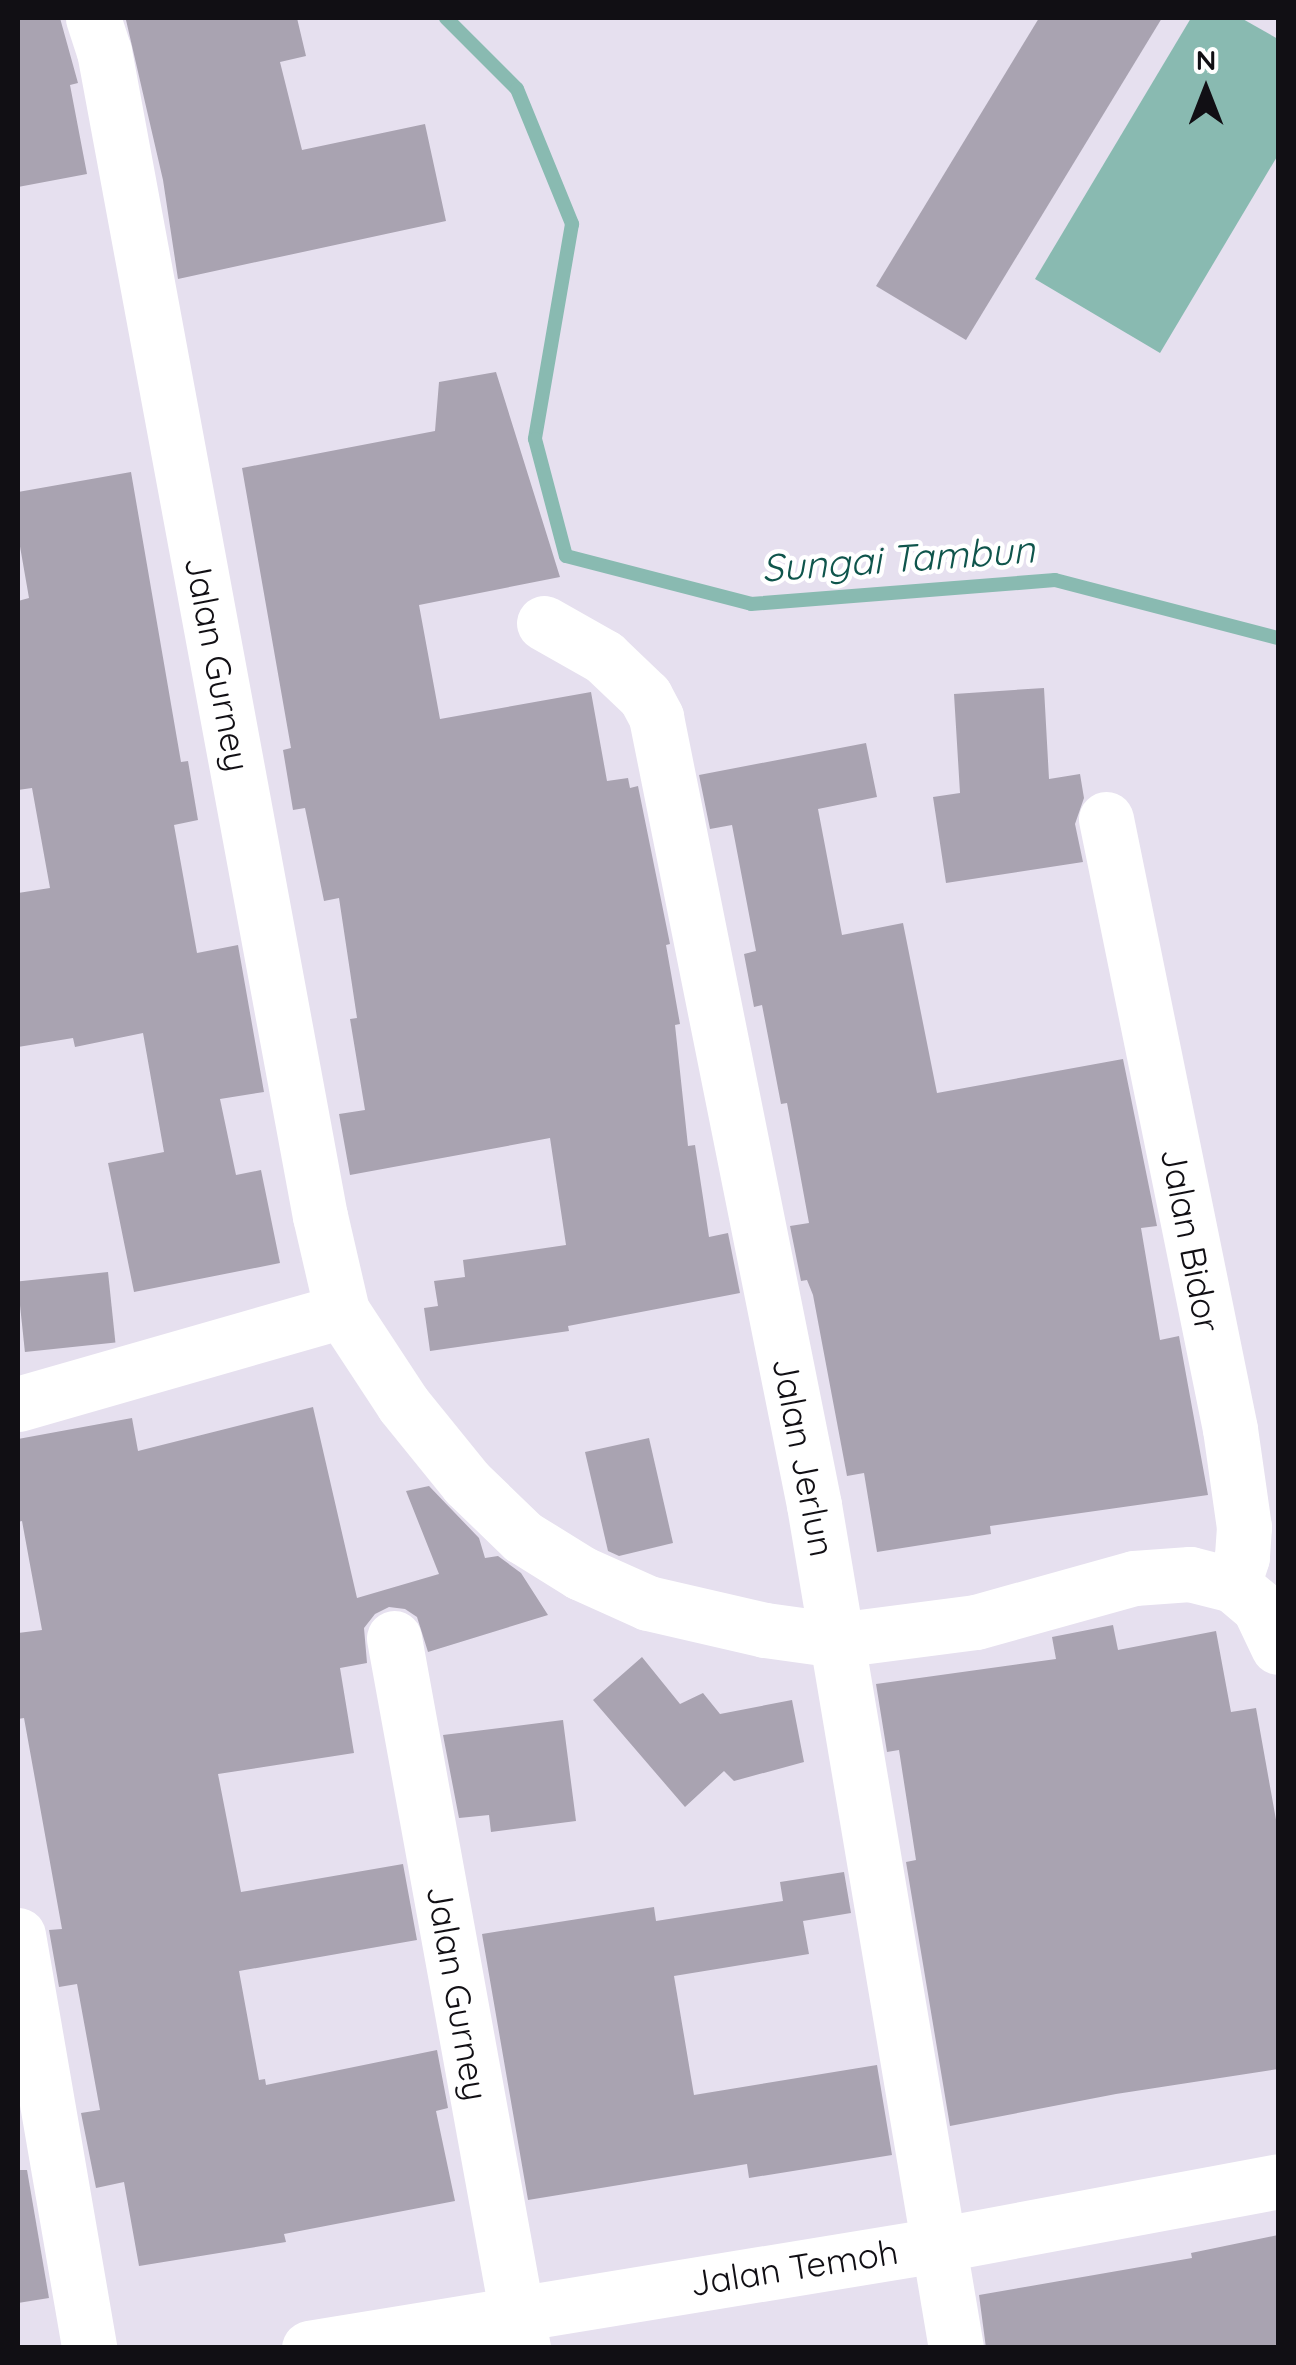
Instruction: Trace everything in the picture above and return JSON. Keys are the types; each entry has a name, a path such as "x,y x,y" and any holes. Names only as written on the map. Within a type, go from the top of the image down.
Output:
{"street":[{"name":"Jalan Gurney","path":"93,18 104,51 316,1196 342,1311"},
{"name":"Jalan Jerlun","path":"544,623 604,657 645,696 656,717 837,1640 956,2348"},
{"name":"Jalan Bidor","path":"1106,820 1230,1429 1244,1527 1242,1557 1233,1585"},
{"path":"18,1404 342,1311 403,1404 467,1484 523,1537 581,1573 648,1603 765,1630 837,1640 976,1622 1134,1578 1190,1574 1233,1585 1258,1607 1278,1647"},
{"name":"Jalan Gurney","path":"394,1638 520,2330"},
{"path":"18,1935 89,2348"},
{"name":"Jalan Temoh","path":"309,2348 520,2330 937,2244 1278,2181"}],"shaded area":[{"path":"1191,18 1241,18 1278,39 1278,155 1160,353 1035,279"}],"building":[{"path":"18,18 60,18 78,83 70,85 87,174 18,187"},
{"path":"297,18 306,56 280,62 302,150 425,124 446,221 178,279 163,180 126,20"},
{"path":"1039,18 1162,18 966,340 876,286"},
{"path":"496,372 560,577 419,605 440,719 591,692 607,781 628,778 630,788 638,786 670,944 666,945 680,1024 675,1025 688,1146 695,1145 709,1237 728,1233 740,1293 568,1326 569,1331 430,1351 424,1308 438,1306 434,1281 465,1277 463,1260 566,1245 550,1138 350,1175 339,1114 365,1110 350,1019 357,1018 339,898 324,901 305,808 293,810 283,750 291,748 242,468 435,431 439,382"},
{"path":"131,472 181,762 188,761 198,820 174,825 197,953 238,945 264,1092 220,1099 236,1175 261,1170 280,1263 134,1292 108,1163 164,1152 143,1033 75,1047 73,1038 18,1047 18,893 50,888 32,788 18,790 18,601 29,598 18,535 18,492"},
{"path":"1044,688 1049,779 1080,774 1084,798 1075,824 1083,862 946,883 933,797 960,793 954,694"},
{"path":"866,743 877,797 818,809 842,935 903,923 937,1093 1123,1059 1157,1226 1141,1228 1160,1340 1179,1336 1208,1495 990,1526 991,1534 877,1552 864,1473 847,1476 813,1295 807,1280 801,1281 790,1226 809,1223 787,1103 781,1104 762,1005 754,1007 744,954 756,951 732,825 710,829 699,775"},
{"path":"108,1272 115,1343 25,1352 18,1281"},
{"path":"313,1407 357,1598 439,1574 406,1491 429,1486 479,1538 485,1558 498,1556 521,1573 548,1615 428,1652 417,1617 405,1609 389,1607 375,1614 364,1628 367,1663 340,1668 354,1753 218,1774 241,1892 403,1864 417,1940 239,1971 259,2080 265,2079 266,2085 437,2050 448,2108 436,2111 455,2201 284,2234 286,2242 139,2266 124,2182 96,2188 81,2113 100,2110 77,1984 59,1987 49,1930 62,1929 24,1718 18,1719 18,1633 42,1630 22,1521 18,1522 18,1439 132,1418 138,1451"},
{"path":"649,1438 673,1543 619,1556 608,1551 585,1452"},
{"path":"1113,1625 1118,1650 1216,1631 1231,1712 1256,1708 1278,1831 1278,2069 1116,2094 950,2126 906,1862 916,1860 899,1750 887,1752 876,1684 1056,1659 1052,1637"},
{"path":"642,1657 680,1704 703,1693 720,1714 792,1700 804,1762 734,1781 724,1771 685,1807 593,1700"},
{"path":"563,1720 576,1821 491,1832 489,1815 459,1818 443,1735"},
{"path":"844,1872 851,1913 803,1921 809,1954 674,1976 694,2095 877,2065 892,2155 749,2178 747,2164 528,2200 482,1934 654,1907 656,1921 783,1901 780,1882"},
{"path":"18,2170 27,2170 49,2298 18,2303"},
{"path":"1278,2235 1278,2348 986,2348 979,2295 1192,2258 1191,2253"}],"waterway":[{"name":"Sungai Tambun","path":"446,18 517,89 572,224 535,439 566,556 751,604 1055,580 1278,638"}]}
